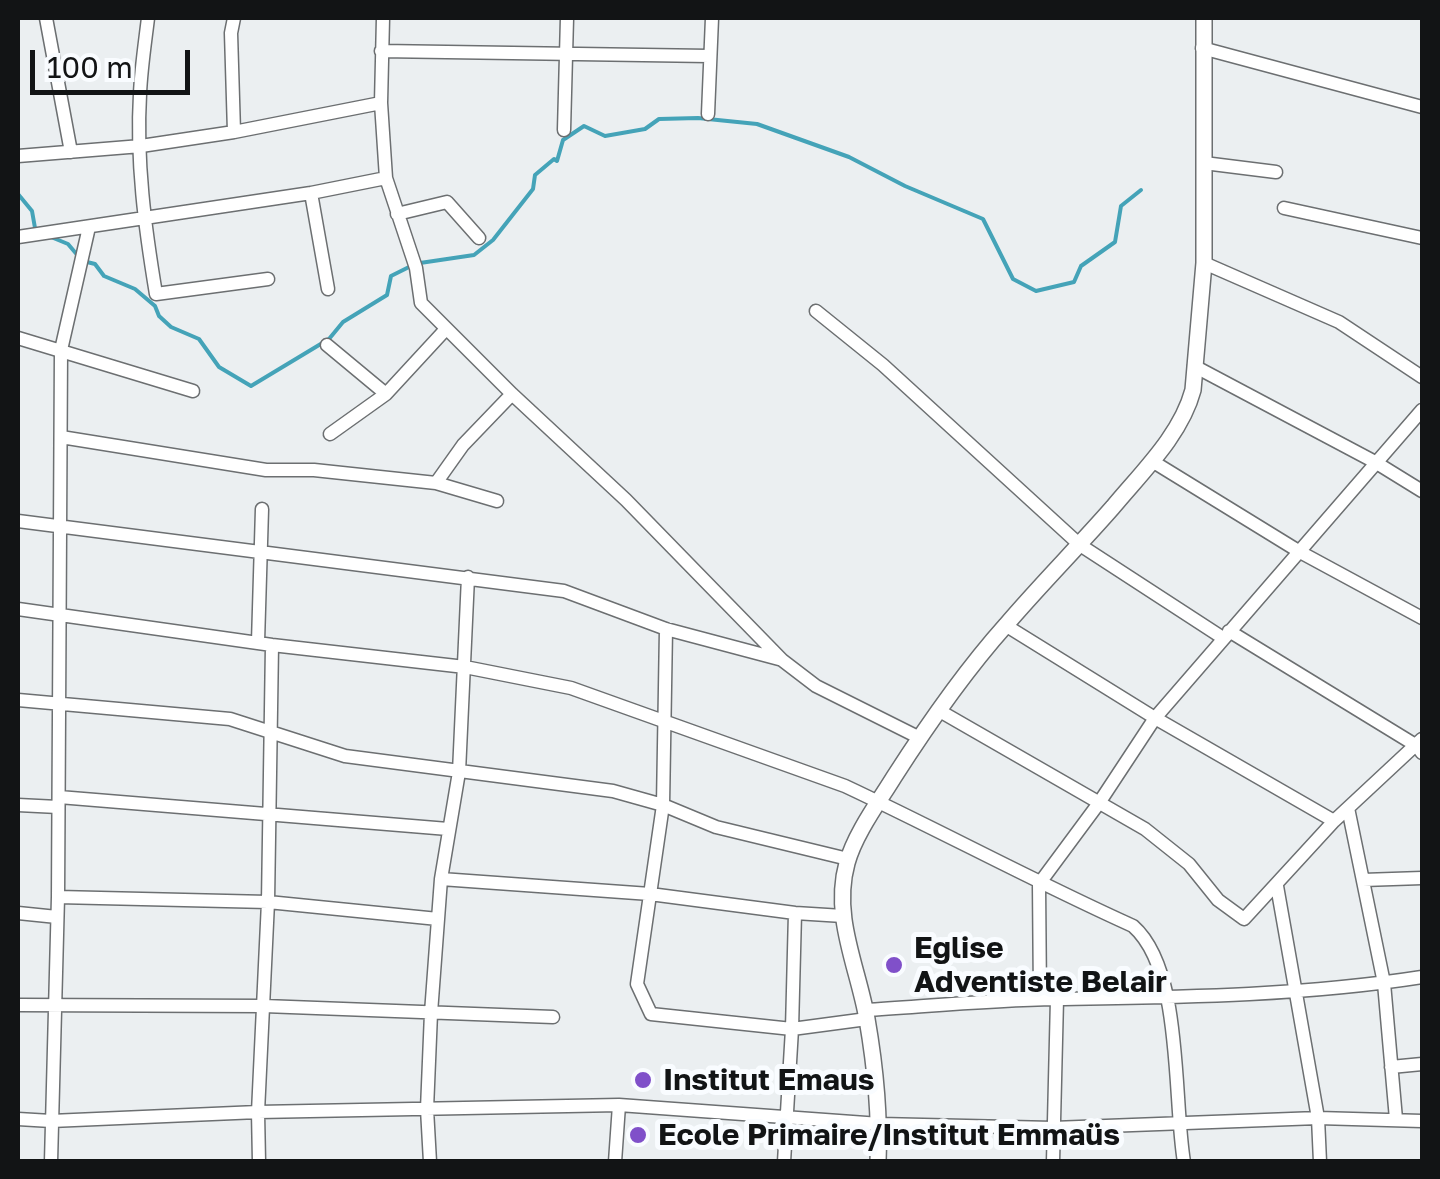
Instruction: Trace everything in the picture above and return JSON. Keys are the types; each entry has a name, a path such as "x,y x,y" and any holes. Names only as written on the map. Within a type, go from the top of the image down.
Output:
{"street":[{"path":"46,18 71,152"},
{"path":"148,18 140,96 141,146 144,218 156,294 268,279"},
{"path":"234,18 230,33 234,132"},
{"path":"383,18 380,103 386,178 415,265 422,303 626,500 782,660 816,686 920,738"},
{"path":"564,130 567,18"},
{"path":"708,114 712,18"},
{"path":"878,1162 880,1124 866,1014 843,916 848,859 938,710 1006,625 1152,461 1187,410 1204,263 1204,18"},
{"path":"1202,48 1422,108"},
{"path":"381,52 710,56"},
{"path":"18,156 141,146 380,103"},
{"path":"1204,163 1276,172"},
{"path":"18,237 386,178"},
{"path":"311,193 328,290"},
{"path":"397,214 447,202 479,238"},
{"path":"1284,208 1422,238"},
{"path":"51,1162 58,897 61,350 89,226"},
{"path":"1204,263 1339,322 1422,377"},
{"path":"816,311 883,365 1080,545 1226,635 1421,746 1334,821 1244,918 1218,900 1189,864 1145,828 938,710"},
{"path":"330,434 386,394 446,329"},
{"path":"18,338 193,392"},
{"path":"327,345 386,394"},
{"path":"1194,366 1375,462 1422,492"},
{"path":"436,483 463,445 512,394"},
{"path":"1040,1000 1040,884 1100,803 1154,718 1422,410"},
{"path":"60,437 266,470 314,470 436,483 497,501"},
{"path":"1152,461 1300,552 1422,618"},
{"path":"259,1162 272,731 265,644 262,509"},
{"path":"18,521 564,591 666,630 782,660"},
{"path":"430,1162 427,1109 431,1013 440,879 459,772 468,577"},
{"path":"18,609 465,667 571,688 845,786 879,802 1132,926 1143,935 1153,951 1169,999 1184,1162"},
{"path":"1006,625 1154,718 1334,821"},
{"path":"666,630 663,805 638,984 651,1014 792,1029 866,1014 1057,999 1169,999 1422,977"},
{"path":"18,700 230,719 345,756 612,791 663,805 716,827 848,859"},
{"path":"18,805 58,802 448,829"},
{"path":"1348,808 1384,983 1396,1119"},
{"path":"1363,880 1422,878"},
{"path":"440,879 650,894 843,916"},
{"path":"1277,886 1318,1118 1320,1162"},
{"path":"58,897 268,902 438,919"},
{"path":"784,1162 795,913"},
{"path":"18,914 57,917"},
{"path":"1052,1162 1057,999"},
{"path":"18,1005 264,1006 553,1017"},
{"path":"1391,1067 1422,1064"},
{"path":"18,1119 620,1105 880,1124 1053,1128 1318,1118 1422,1120"},
{"path":"615,1162 620,1105"}],"waterway":[{"path":"420,263 474,255 493,240 533,189 535,175 554,159 557,161 563,140 584,126 605,136 645,129 659,119 757,124 849,157 983,219 1013,279 1036,291 1074,282 1081,266 1115,242 1121,206 1141,190"},
{"path":"18,194 32,211 35,228"},
{"path":"51,237 68,244 79,257"},
{"path":"87,262 95,264 104,276 135,289 171,327 199,339 219,367 251,386 329,339 343,322 387,295 391,276 411,266"}],"place":[{"name":"Eglise Adventiste Belair","path":"894,965"},
{"name":"Institut Emaus","path":"643,1080"},
{"name":"Ecole Primaire/Institut Emmaüs","path":"638,1135"}]}
